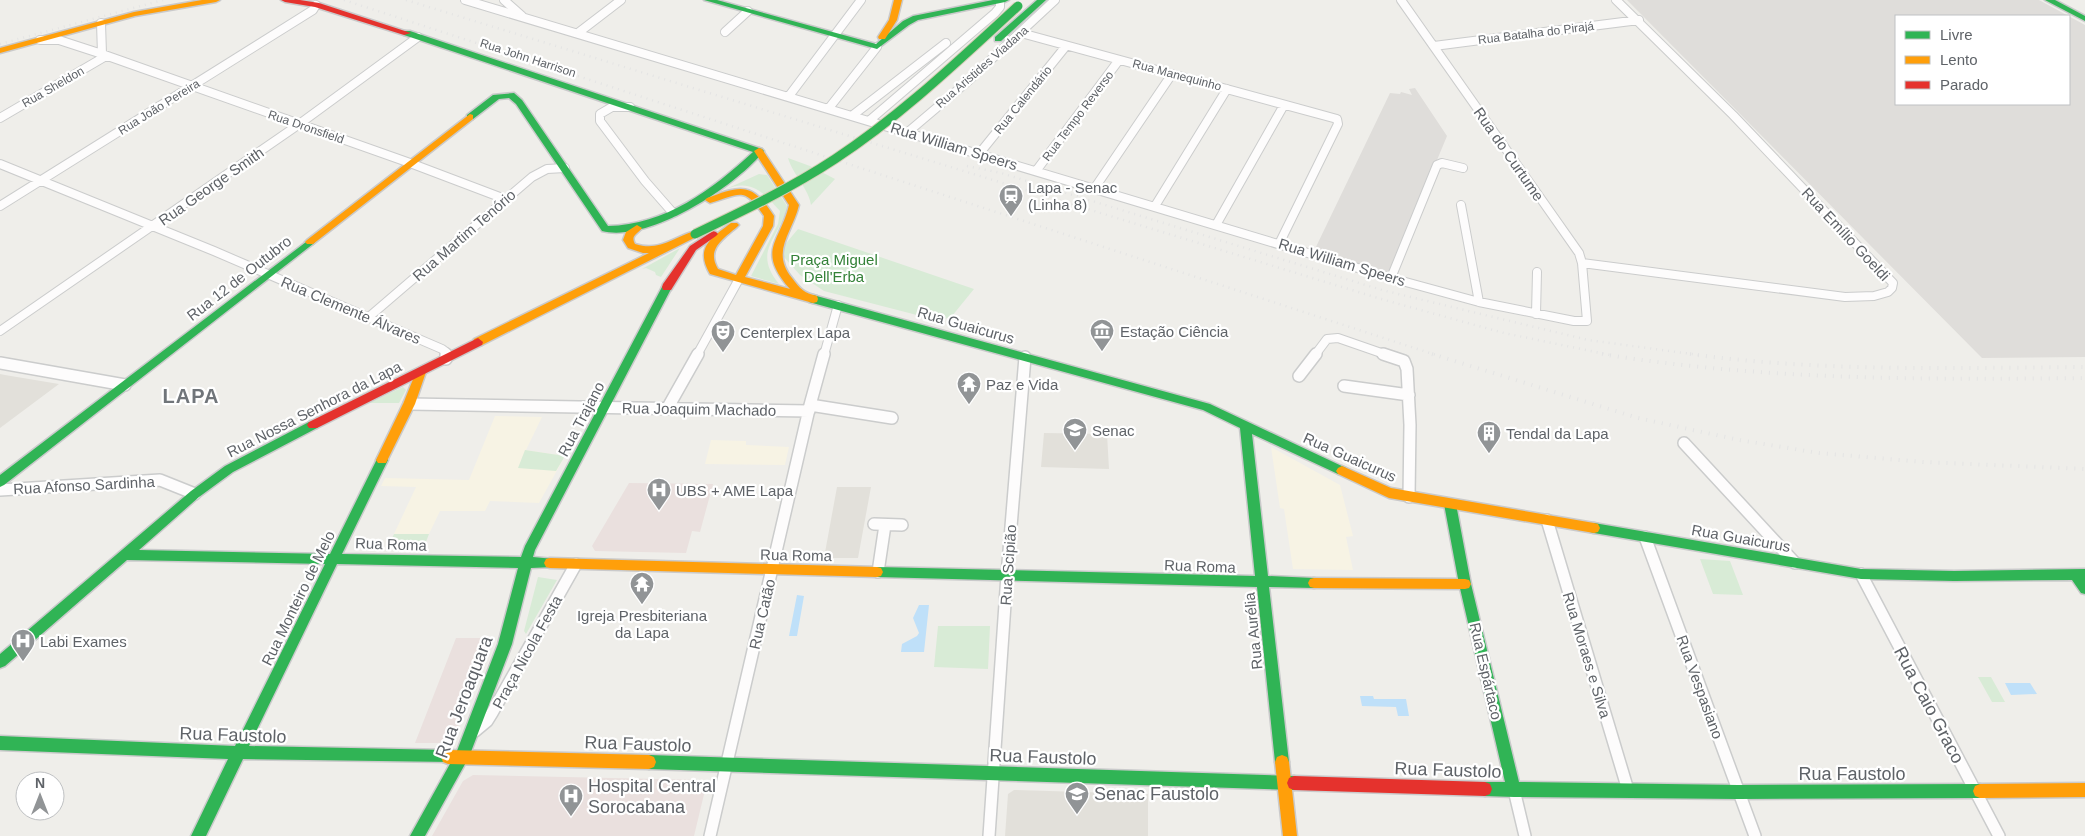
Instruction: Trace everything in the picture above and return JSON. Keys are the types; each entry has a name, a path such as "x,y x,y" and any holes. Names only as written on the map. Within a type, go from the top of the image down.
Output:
{"street":[{"path":"0,51 167,7 216,0"},
{"name":"Rua John Harrison","path":"285,0 316,5 418,37 760,151"},
{"name":"Rua William Speers","path":"465,0 870,120 1391,278 1479,302 1574,321 1584,322 1588,320"},
{"path":"504,0 524,17"},
{"path":"578,33 620,0"},
{"path":"708,0 876,47"},
{"path":"789,96 861,0"},
{"path":"829,108 876,47 893,20 898,0"},
{"path":"870,120 995,13 1000,7 1001,0 916,18 906,23 876,47"},
{"name":"Rua Aristides Viadana","path":"908,132 1022,33 1055,0"},
{"name":"Rua do Curtume","path":"1401,0 1579,253 1582,263 1588,320"},
{"name":"Rua Emílio Goeldi","path":"1582,263 1845,296 1886,294 1893,287 1893,283 1828,214 1639,20 1616,0"},
{"path":"2049,0 2085,19"},
{"path":"734,225 803,191 877,142 917,111 1040,2"},
{"path":"667,409 768,226 770,216 757,197 748,191 735,192 679,211 637,228 630,233 628,237 630,244 636,249 654,250 675,244 695,234 810,174 854,146 911,102 1021,3"},
{"name":"Rua João Pereira","path":"0,206 314,10 316,5"},
{"path":"725,32 748,11"},
{"name":"Rua Batalha do Pirajá","path":"1434,46 1639,20"},
{"path":"101,23 104,55"},
{"name":"Rua Manequinho","path":"1022,33 1337,119 1338,124 1279,244"},
{"name":"Rua George Smith","path":"0,331 298,125 418,37"},
{"name":"Rua Dronsfield","path":"39,40 58,40 104,55 505,198"},
{"path":"853,115 946,43"},
{"name":"Rua Calendário","path":"980,154 1066,46"},
{"name":"Rua Sheldon","path":"0,118 104,55"},
{"name":"Rua Tempo Reverso","path":"1036,171 1119,60"},
{"path":"1094,188 1172,74"},
{"path":"1155,206 1227,89"},
{"name":"Rua 12 de Outubro","path":"0,482 496,97 514,96 565,168"},
{"path":"1216,225 1284,104"},
{"path":"632,107 607,109 600,114 600,120 645,182 679,211"},
{"path":"679,211 710,194 732,178 760,151 794,206 776,254 778,264 784,276 802,296"},
{"path":"1391,278 1437,165 1442,163 1464,168"},
{"name":"Rua Clemente Álvares","path":"0,164 370,316 442,348 446,352 446,359"},
{"name":"Rua Martim Tenório","path":"370,316 505,198 541,172 552,167 565,168"},
{"path":"565,168 605,229 637,228"},
{"path":"1461,206 1479,302"},
{"name":"Rua Trajano","path":"526,563 531,545 678,269 693,248 718,231 734,225"},
{"name":"Rua Guaicurus","path":"734,225 714,241 708,251 706,259 714,272 1206,407 1378,489 1409,497 1861,574 1954,576 2080,574"},
{"name":"Rua Nossa Senhora da Lapa","path":"0,662 195,494 229,469 266,448 675,244"},
{"path":"1536,314 1537,272"},
{"name":"Rua Catão","path":"710,836 810,408 838,305"},
{"path":"1299,376 1327,339 1338,338 1401,358 1407,368 1409,396 1409,497"},
{"name":"Rua Scipião","path":"989,836 1007,575 1025,357"},
{"path":"0,363 125,385"},
{"name":"Rua Monteiro de Melo","path":"198,836 335,558 409,404 421,372"},
{"path":"1344,386 1409,396"},
{"name":"Rua Joaquim Machado","path":"409,404 667,409 810,408 892,418"},
{"name":"Rua Aurélia","path":"1245,424 1290,836"},
{"path":"1684,443 1795,562"},
{"name":"Rua Afonso Sardinha","path":"0,490 160,480 195,494"},
{"name":"Rua Espártaco","path":"1450,504 1465,584 1525,836"},
{"name":"Rua Moraes e Silva","path":"1546,520 1628,790"},
{"path":"878,572 880,524 902,525"},
{"name":"Rua Vespasiano","path":"1645,537 1755,836"},
{"name":"Rua Roma","path":"125,554 1263,582 1465,584"},
{"name":"Rua Jeroaquara","path":"417,836 462,757 471,735 505,644 526,563"},
{"name":"Praça Nicola Festa","path":"471,735 487,721 492,713 576,564"},
{"name":"Rua Caio Graco","path":"1861,574 1999,836"},
{"path":"2080,574 2085,589"},
{"name":"Rua Faustolo","path":"0,743 239,753 727,764 1514,790 1738,792 2085,790"}],"shaded area":[{"path":"1627,0 2039,0 2066,15 1895,15 1895,105 2070,105 2070,17 2085,25 2085,357 1982,358"},
{"path":"1415,88 1447,136 1390,273 1314,251 1390,93 1400,94 1401,92 1412,95 1409,89"},
{"path":"0,374 5,375 59,384 0,428"},
{"path":"495,416 542,417 526,450 565,456 539,503 490,501 485,511 440,511 429,534 394,534 416,487 381,486 385,478 469,480"},
{"name":"Senac","path":"1044,433 1107,434 1109,469 1041,467"},
{"path":"711,440 746,441 746,445 789,447 785,465 705,464"},
{"path":"1271,447 1340,485 1353,536 1346,537 1353,570 1293,569 1284,509 1280,508"},
{"name":"UBS + AME Lapa","path":"629,483 713,484 700,532 692,531 686,553 595,551 592,546"},
{"path":"837,487 871,487 858,558 824,558"},
{"path":"456,638 492,638 455,735 446,743 415,743"},
{"name":"Hospital Central Sorocabana","path":"473,775 703,780 706,786 694,836 432,836 463,781"},
{"name":"Senac Faustolo","path":"1014,790 1148,794 1148,836 1005,836 1008,794"}],"green space":[{"path":"788,158 810,166 835,179 811,205 810,199"},
{"name":"Praça Miguel Dell'Erba","path":"759,174 767,175 787,206 784,217 770,244 768,253 771,272 779,284 751,276 778,224 780,211 762,193 749,186 733,187 724,190"},
{"name":"Praça Miguel Dell'Erba","path":"798,229 974,289 952,316 940,321 824,291 800,275 784,257 782,248"},
{"path":"680,248 661,277 646,268 642,269"},
{"path":"403,387 406,390 399,403 369,403"},
{"path":"525,450 565,456 556,471 518,468"},
{"path":"394,534 429,534 424,547 388,547"},
{"path":"1700,559 1730,561 1743,595 1713,594"},
{"path":"538,577 557,580 526,634 524,631"},
{"path":"938,626 990,626 988,669 934,667"},
{"path":"1978,677 1991,677 2005,702 1992,702"}],"water":[{"path":"797,595 804,596 797,636 789,636"},
{"path":"919,605 929,605 924,652 901,652 902,644 919,633 913,618"},
{"path":"2005,683 2030,683 2037,694 2011,695"},
{"path":"1360,696 1373,696 1374,699 1406,699 1409,716 1398,716 1396,707 1362,706"}],"railway":[{"path":"0,44 163,0"},
{"path":"344,0 1436,355"},
{"path":"406,0 1381,299 1504,333 1610,355"},
{"path":"967,166 1001,173 1382,290 1588,340 1699,355"},
{"path":"1432,354 1638,418 1739,440 1819,453 1923,462 2085,469"},
{"path":"1602,354 1662,363 1782,374 1964,379 2085,378"},
{"path":"1690,354 1788,364 1887,368 2085,367"}],"traffic: fast":[{"path":"708,0 877,47"},
{"path":"877,47 906,23 916,18 1005,0"},
{"path":"998,39 1042,0"},
{"path":"2049,0 2085,19"},
{"path":"695,234 784,189 818,170 860,142 930,86 1018,6"},
{"path":"407,33 759,151"},
{"path":"470,117 496,97 511,95 519,102 605,229 626,229 647,224 689,206 727,180 759,151"},
{"path":"0,482 310,242"},
{"path":"417,836 462,757 505,644 529,550 667,287"},
{"path":"813,299 1206,407 1342,471"},
{"path":"1245,424 1282,762"},
{"path":"0,662 195,494 229,469 313,425"},
{"path":"198,836 382,460"},
{"path":"1450,504 1465,584 1514,790"},
{"path":"1594,528 1861,574 1954,576 2085,574"},
{"path":"125,555 550,563"},
{"path":"877,572 1314,583"},
{"path":"2075,574 2085,589"},
{"path":"0,743 218,752 448,757"},
{"path":"649,762 1294,783"},
{"path":"1485,789 1738,792 1980,791"}],"traffic: slow":[{"path":"0,51 134,14 216,0"},
{"path":"882,37 893,20 898,0"},
{"path":"310,242 470,117"},
{"path":"759,151 794,205 782,234 777,253 780,268 784,275 802,296"},
{"path":"710,200 738,191 744,192 756,198 769,216 768,226 739,279"},
{"path":"734,225 716,240 709,251 708,257 714,272 813,299"},
{"path":"637,228 629,234 628,240 631,246 643,250 661,248"},
{"path":"478,342 695,234"},
{"path":"382,460 409,404 421,372"},
{"path":"1342,471 1389,493 1594,528"},
{"path":"550,563 877,572"},
{"path":"1314,583 1465,584"},
{"path":"448,757 649,762"},
{"path":"1282,762 1290,836"},
{"path":"1980,791 2085,790"}],"traffic: jam":[{"path":"285,0 316,5 407,33"},
{"path":"667,287 693,248 713,234"},
{"path":"313,425 478,342"},
{"path":"1294,783 1485,789"}],"place":[{"name":"Lapa - Senac (Linha 8)","path":"1011,217"},
{"name":"Estação Ciência","path":"1102,352"},
{"name":"Centerplex Lapa","path":"723,353"},
{"name":"Paz e Vida","path":"969,405"},
{"name":"Senac","path":"1075,451"},
{"name":"Tendal da Lapa","path":"1489,454"},
{"name":"UBS + AME Lapa","path":"659,511"},
{"name":"Igreja Presbiteriana da Lapa","path":"642,605"},
{"name":"Labi Exames","path":"23,662"},
{"name":"Senac Faustolo","path":"1077,815"},
{"name":"Hospital Central Sorocabana","path":"571,817"}],"district":[{"name":"LAPA","path":"191,396"}]}
